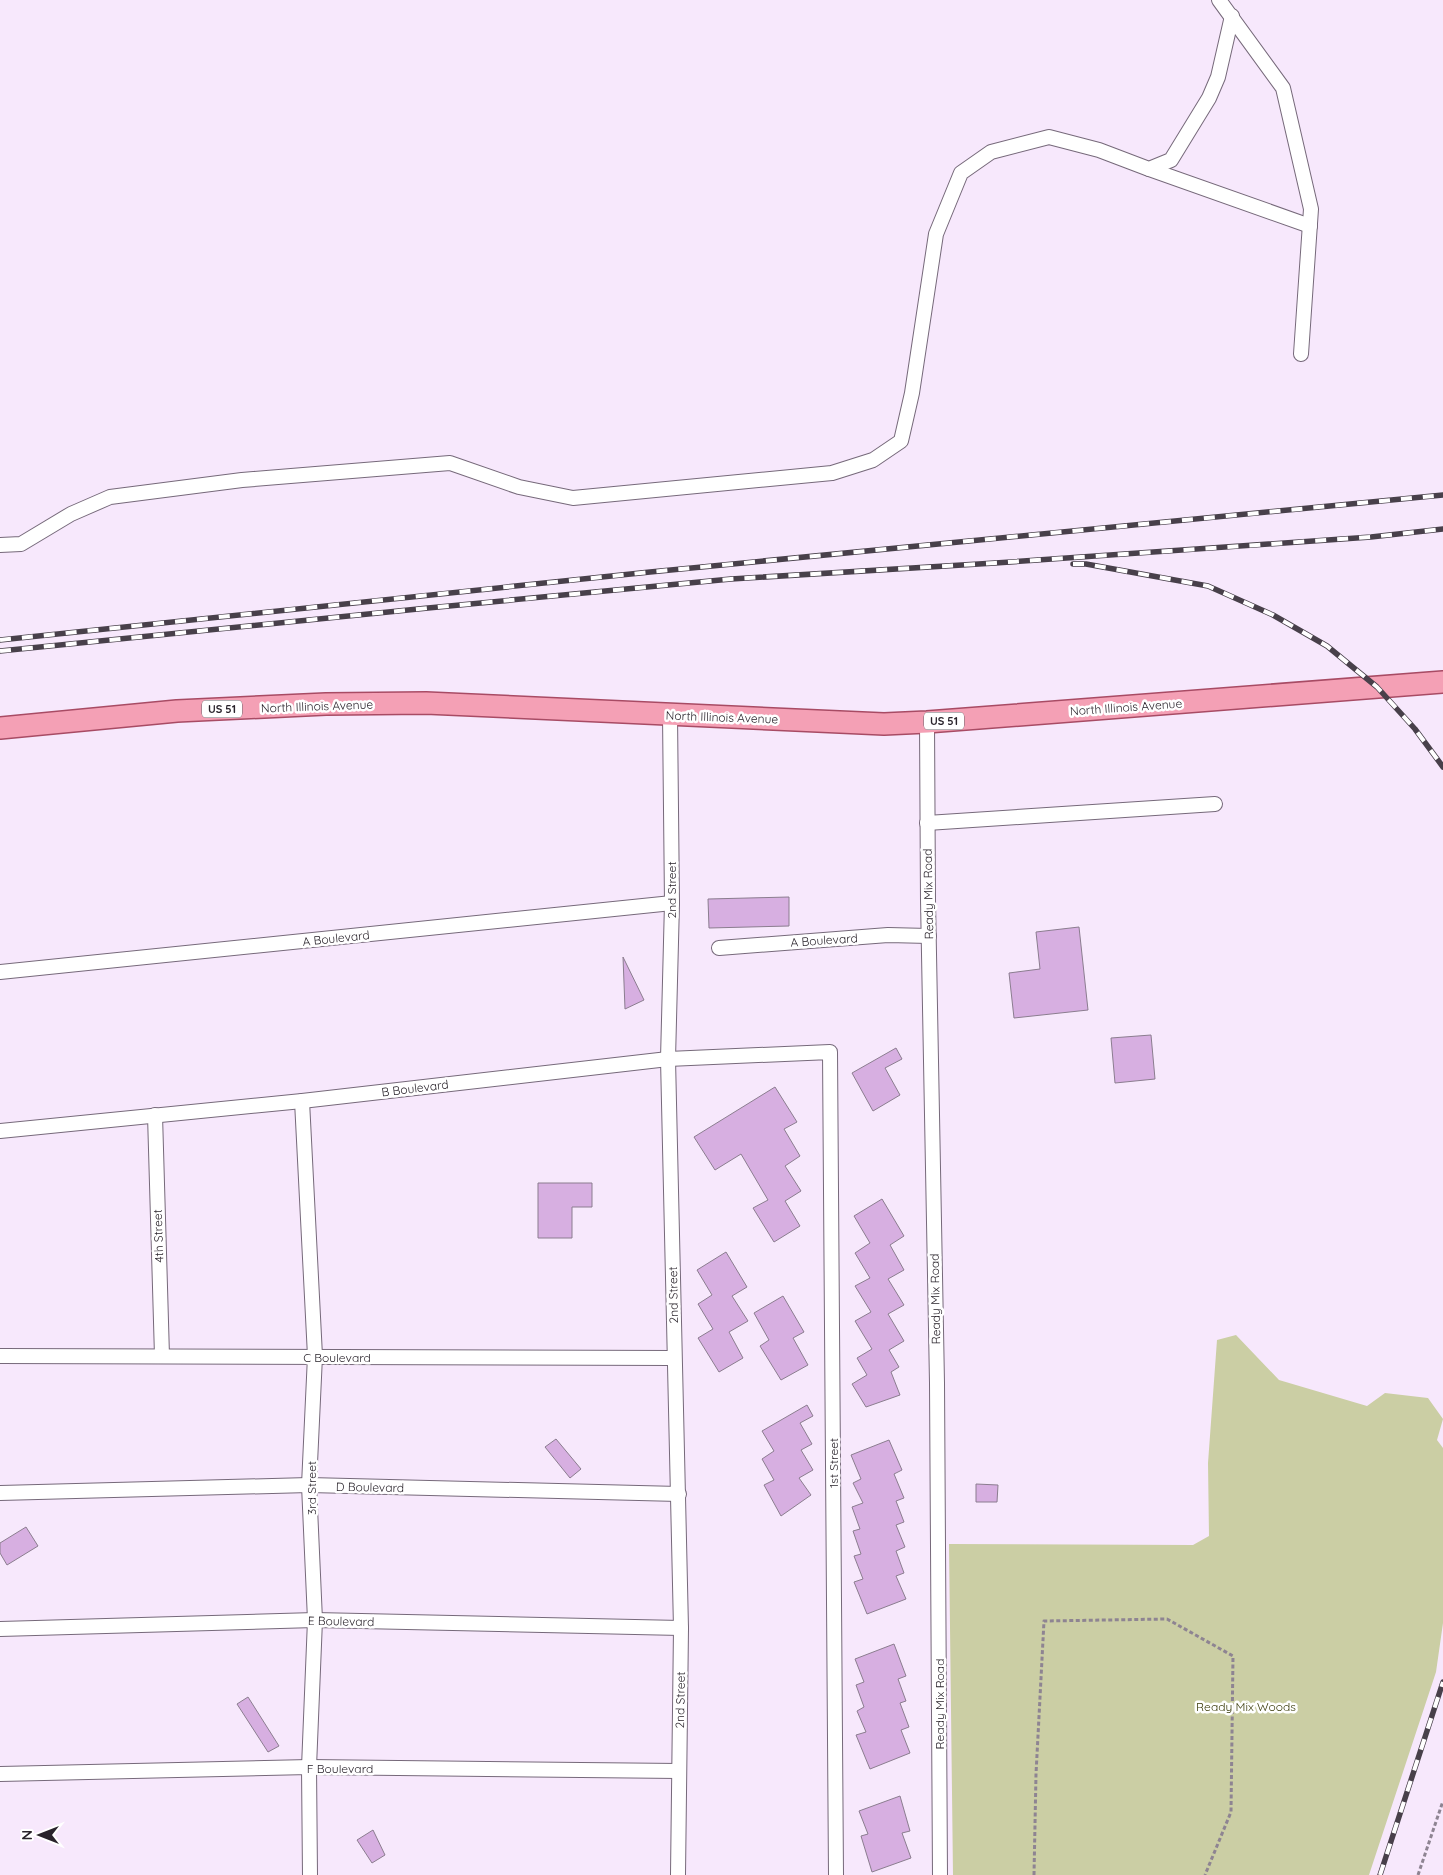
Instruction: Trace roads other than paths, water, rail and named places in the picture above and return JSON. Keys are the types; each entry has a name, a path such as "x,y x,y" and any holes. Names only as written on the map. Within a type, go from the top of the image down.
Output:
{"main road":[{"name":"North Illinois Avenue","path":"0,728 177,711 426,702 884,724 1443,682"}],"street":[{"path":"1219,0 1283,88 1311,209 1301,354"},
{"path":"1149,169 1171,160 1209,98 1218,77 1232,16"},
{"path":"0,545 21,544 71,514 110,497 242,480 450,463 519,487 572,498 832,473 873,460 901,441 912,393 936,234 960,173 991,152 1049,137 1099,150 1310,226"},
{"name":"2nd Street","path":"670,715 672,903 668,1058 681,1628 678,1875"},
{"name":"Ready Mix Road","path":"927,722 937,1403 940,1875"},
{"path":"927,823 1215,804"},
{"name":"A Boulevard","path":"0,972 672,903"},
{"name":"A Boulevard","path":"719,948 888,935 929,936"},
{"name":"B Boulevard","path":"0,1131 302,1101 668,1058 830,1052"},
{"name":"1st Street","path":"830,1052 836,1875"},
{"name":"3rd Street","path":"302,1101 315,1356 309,1485 315,1620 309,1767 310,1875"},
{"name":"4th Street","path":"155,1115 162,1356"},
{"name":"C Boulevard","path":"0,1356 674,1358"},
{"name":"D Boulevard","path":"0,1493 309,1485 679,1494"},
{"name":"E Boulevard","path":"0,1629 315,1620 681,1628"},
{"name":"F Boulevard","path":"0,1774 309,1767 679,1770"}],"railway":[{"path":"0,640 650,572 1443,495"},
{"path":"0,651 731,579 1371,537 1443,529"},
{"path":"1073,564 1086,564 1208,586 1273,615 1327,646 1377,687 1415,729 1443,767"},
{"path":"1380,1875 1443,1682"}],"park label":[{"name":"Ready Mix Woods","path":"1246,1706"}]}
